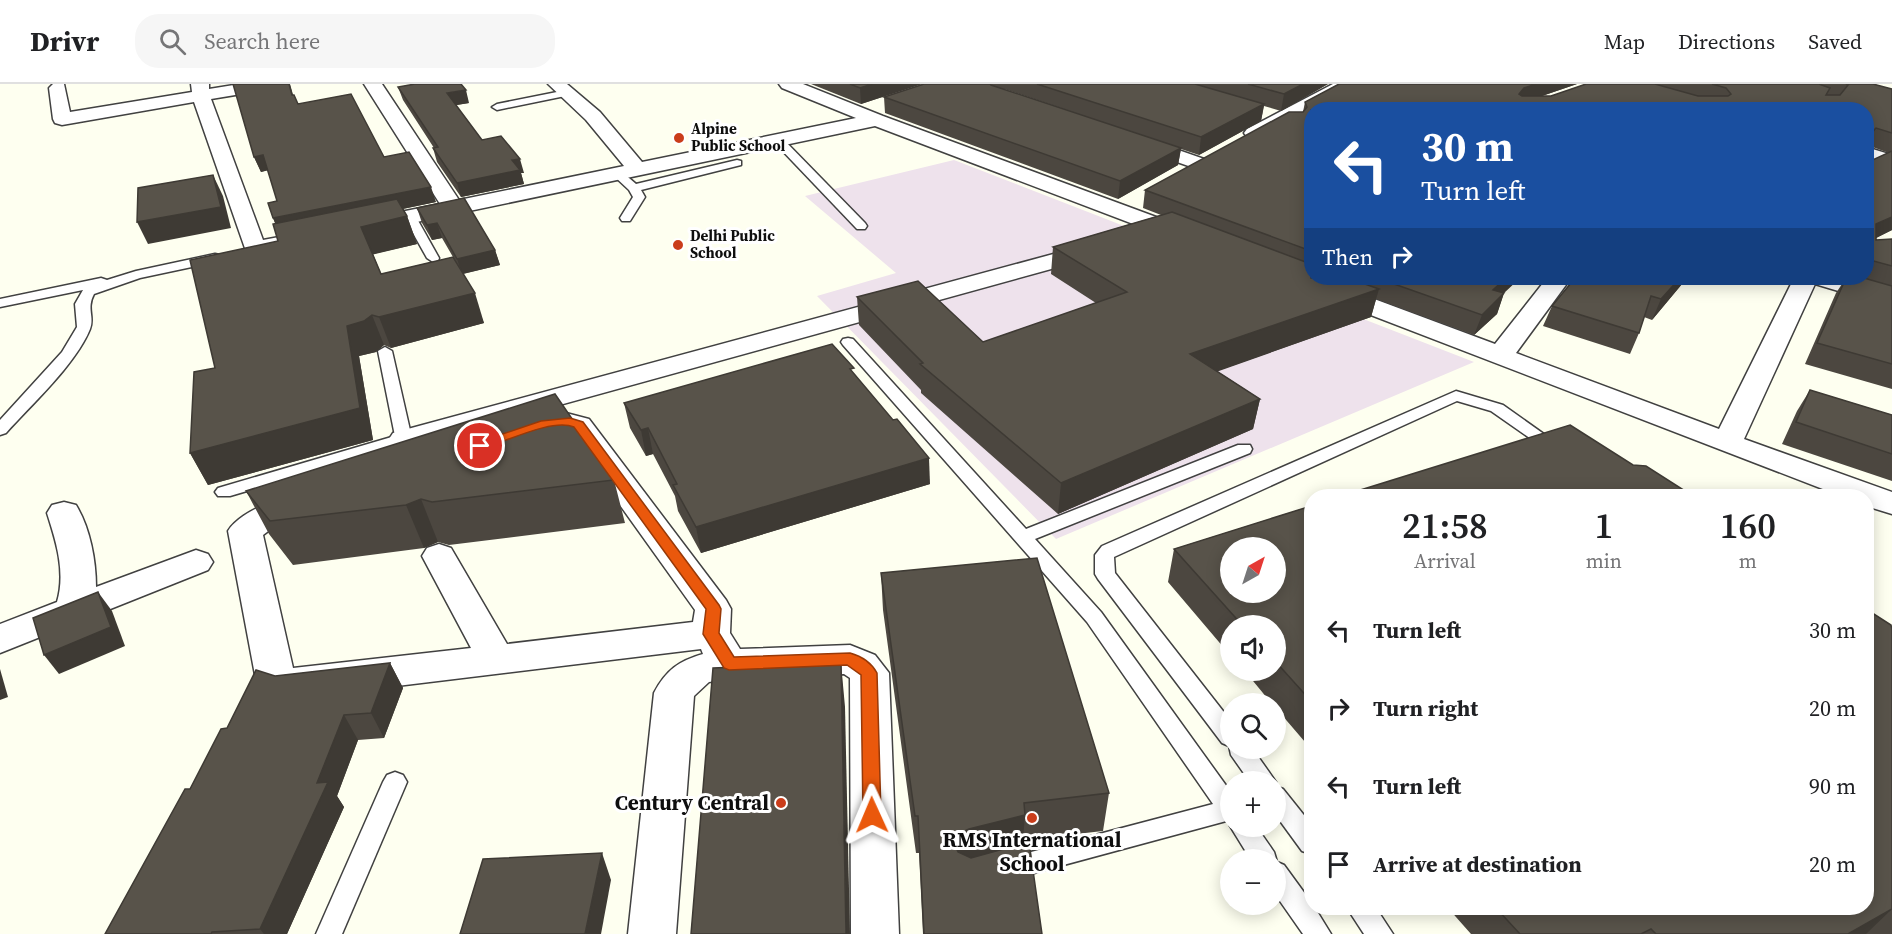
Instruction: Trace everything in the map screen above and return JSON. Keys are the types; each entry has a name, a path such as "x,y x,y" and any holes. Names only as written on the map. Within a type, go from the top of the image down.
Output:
{"street":[{"path":"58,88 62,119 200,90 272,84"},
{"path":"373,84 454,208"},
{"path":"788,84 1129,204 1168,229 1213,246"},
{"path":"1312,102 1346,84"},
{"path":"562,89 593,116 630,177"},
{"path":"200,90 243,252 310,238"},
{"path":"1240,141 1304,106"},
{"path":"1257,112 1301,125"},
{"path":"344,231 454,208 630,177 778,140 872,113"},
{"path":"1121,137 1200,164"},
{"path":"1180,175 1220,152"},
{"path":"1874,155 1892,160"},
{"path":"404,439 1168,229"},
{"path":"1315,285 1851,489"},
{"path":"1500,356 1554,285"},
{"path":"1727,443 1803,285"},
{"path":"1844,285 1892,299"},
{"path":"376,480 545,424 570,421 578,425 713,609 720,649"},
{"path":"331,495 263,518 245,531 275,675 280,681 290,684 496,660 720,649 850,659 861,665 869,673 875,934"},
{"path":"1874,497 1892,504"},
{"path":"64,513 76,565 78,598 72,610"},
{"path":"439,556 496,660"},
{"path":"0,639 196,562"},
{"path":"652,934 674,693 687,676 720,649"}],"lane":[{"path":"497,107 562,89"},
{"path":"778,140 861,226"},
{"path":"626,218 639,197 630,177 737,163"},
{"path":"410,217 433,258"},
{"path":"0,303 243,252"},
{"path":"0,430 68,354 84,327 82,304 89,291 149,272"},
{"path":"848,342 1094,617 1220,796"},
{"path":"224,492 404,439 385,351"},
{"path":"1220,724 1105,574 1104,555 1109,550 1456,396 1497,408 1572,459"},
{"path":"1022,537 1244,449"},
{"path":"329,934 395,782"},
{"path":"1286,810 1304,834"},
{"path":"991,874 1220,813"},
{"path":"1286,889 1304,914"},
{"path":"1305,915 1318,934"},
{"path":"1365,915 1380,934"}],"shaded area":[{"path":"954,160 1474,362 1056,539 817,296 896,273 805,196"}],"building":[{"path":"233,84 289,84 298,104 351,94 384,157 409,152 431,187 273,218 268,203 277,201 263,155 254,157"},
{"path":"415,84 461,84 466,90 447,93 482,140 501,136 520,159 512,160 520,170 457,183 433,148 438,147 398,87"},
{"path":"850,84 872,84 860,88"},
{"path":"924,84 990,84 1181,148 1120,181 884,97"},
{"path":"1037,84 1195,84 1264,104 1201,137"},
{"path":"1248,84 1303,84 1284,94"},
{"path":"1339,84 1536,84 1524,88 1519,94 1522,96 1551,96 1586,84 1655,84 1698,96 1728,96 1731,94 1726,88 1712,84 1819,84 1830,88 1826,95 1840,95 1848,85 1846,84 1873,84 1892,89 1892,133 1876,128 1874,130 1874,102 1305,102"},
{"path":"1289,112 1303,112 1304,248 1145,190"},
{"path":"1892,151 1892,217 1876,224 1876,240 1892,239 1892,266 1874,261 1874,159"},
{"path":"213,175 221,207 137,222 138,188"},
{"path":"464,198 495,250 457,259 437,223 427,225 417,208"},
{"path":"397,199 407,216 361,227 381,274 453,257 475,293 379,317 372,315 364,321 347,326 360,408 190,453 194,372 215,368 190,260 278,241 273,224"},
{"path":"1172,212 1304,261 1304,285 1368,285 1379,289 1190,354 1260,399 1061,483 920,364 923,363 857,297 918,281 983,342 1127,292 1053,247"},
{"path":"1874,281 1892,286 1892,364 1817,343 1843,285 1874,285"},
{"path":"1397,285 1498,285 1493,290 1504,293 1482,315"},
{"path":"1569,285 1674,285 1661,299 1651,296 1639,333 1552,306"},
{"path":"832,344 854,368 850,369 893,420 897,419 929,458 696,527 673,485 677,484 648,428 641,430 624,403"},
{"path":"1810,390 1892,415 1892,454 1796,422"},
{"path":"555,394 614,480 432,502 421,499 406,505 270,521 246,491"},
{"path":"1570,425 1633,465 1646,466 1682,489 1364,489"},
{"path":"1304,508 1304,693 1286,673 1286,615 1233,615 1222,603 1286,603 1286,537 1220,537 1220,600 1174,549"},
{"path":"1037,558 1109,793 1024,803 1025,815 969,829 960,833 954,842 958,852 971,858 1029,842 1042,934 924,934 918,816 915,816 881,573"},
{"path":"98,592 111,627 44,655 33,618"},
{"path":"1874,614 1891,625 1892,909 1848,934 1656,934 1651,929 1641,934 1520,934 1502,915 1874,915"},
{"path":"390,663 371,713 344,715 317,783 328,782 260,929 212,932 211,934 105,934 185,789 190,789 221,729 227,728 256,670 275,676"},
{"name":"Century Central","path":"841,663 846,934 691,934 713,668"},
{"path":"602,853 585,934 460,934 483,859"}],"place":[{"name":"Alpine Public School","path":"679,138"},
{"name":"Delhi Public School","path":"678,245"},
{"name":"Century Central","path":"781,803"},
{"name":"RMS International School","path":"1032,818"}],"route":[{"path":"480,446 545,424 570,421 578,425 713,609 711,634 729,664 850,659 861,665 869,673 872,815"}]}
